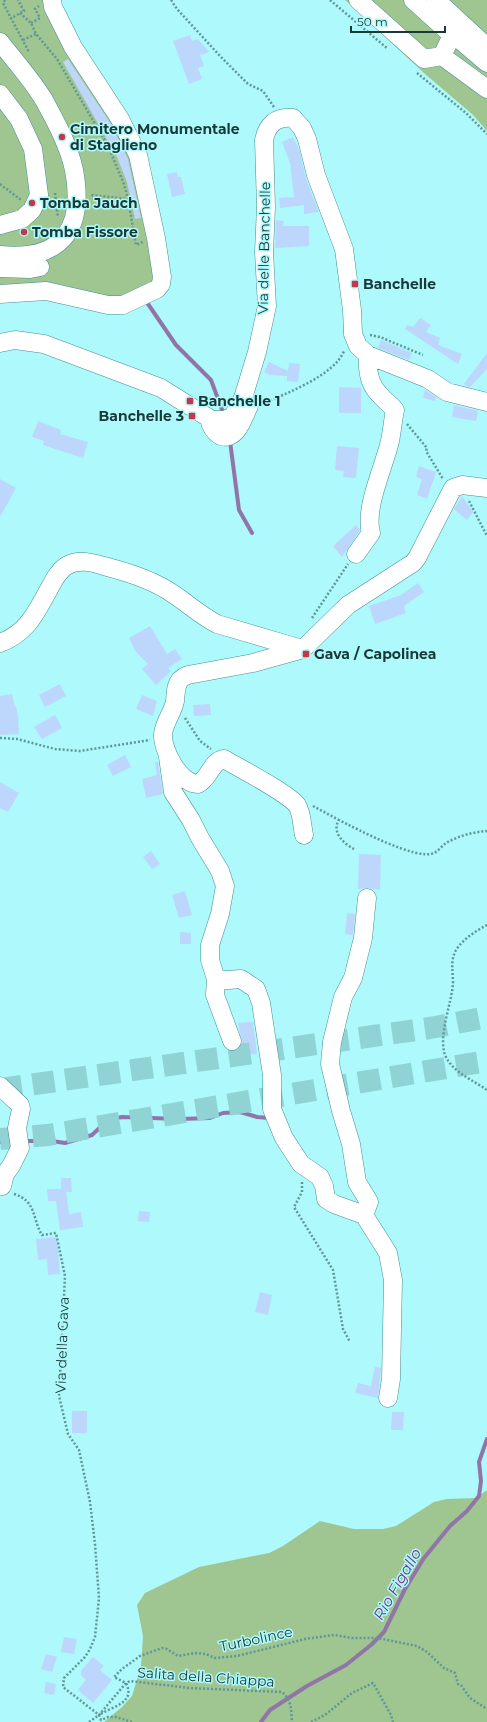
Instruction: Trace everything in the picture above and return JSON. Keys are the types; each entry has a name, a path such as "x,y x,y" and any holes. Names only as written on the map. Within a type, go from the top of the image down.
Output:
{"street":[{"path":"0,294 46,291 108,305 123,305 157,289 161,284 162,277 156,238 138,155 120,119 73,47 53,7 52,0"},
{"path":"358,0 424,59 450,46"},
{"path":"413,0 452,35 450,46"},
{"path":"436,0 487,47"},
{"path":"0,42 43,98 56,122 67,147 74,170 76,203 76,214 71,230 66,237 52,247 27,255 0,255"},
{"path":"450,46 487,63"},
{"path":"450,46 487,89"},
{"path":"0,94 19,119 33,149 28,206 0,225"},
{"path":"282,118 292,118 302,128 307,139 316,175 344,250 352,310 353,334 358,346 368,355 428,380 447,392 487,402"},
{"name":"Via delle Banchelle","path":"209,419 216,421 225,420 236,413 243,398 257,352 267,306 264,252 266,202 264,140 270,125 282,118"},
{"path":"0,268 30,269 40,267"},
{"path":"0,343 15,340 44,344 161,388 209,419 212,430 226,436 235,432 254,395"},
{"path":"356,554 372,533 369,525 373,495 390,440 395,410 378,394 372,383 368,370 368,355"},
{"path":"232,1041 215,995 216,979 210,960 210,945 220,914 225,886 220,872 191,820 173,792 168,754 163,734 180,680 188,675 253,663 307,645 348,605 413,563 457,487 487,488"},
{"path":"0,643 10,639 34,618 56,576 64,567 72,563 82,562 98,564 142,577 166,590 204,617 217,624 307,645"},
{"path":"168,754 179,771 193,784 202,782 207,778 216,762 224,759 296,804 300,810 304,835"},
{"path":"364,1215 369,1202 357,1182 351,1144 341,1111 330,1064 332,1042 343,997 353,978 363,938 367,898"},
{"path":"216,979 241,979 256,989 261,1003 272,1075 272,1109 284,1138 301,1164 320,1177 324,1186 326,1199 334,1204 364,1215 388,1253 393,1280 391,1379 388,1398"},
{"path":"0,1086 20,1105 21,1109 17,1128 20,1148 5,1174 2,1186"}],"path":[{"path":"5,0 2,3 10,19 24,11 18,0"},
{"path":"171,0 177,9 220,56 248,84 262,91 282,118"},
{"path":"20,13 31,23 36,34 57,59 108,146 124,184 136,245 144,242"},
{"path":"31,23 40,18"},
{"path":"23,40 36,34"},
{"path":"0,184 28,206 56,210 58,215 56,222"},
{"path":"91,195 128,199"},
{"path":"28,206 28,226 40,234 48,232"},
{"path":"243,418 252,409 298,388 331,368 342,356 349,335 353,334 380,337 423,355"},
{"path":"395,410 416,433 427,448 426,451 444,481 457,487 487,536"},
{"path":"307,645 310,622 337,579 356,554"},
{"path":"176,694 200,741 224,759"},
{"path":"0,738 17,739 55,748 80,751 145,742 163,734"},
{"path":"354,849 344,844 336,829 336,824 339,820 390,844 423,855 434,853 455,838 476,832 487,831"},
{"path":"487,925 474,932 457,949 452,960 453,984 448,1006 444,1038 445,1055 454,1069 487,1090"},
{"path":"301,1164 302,1192 294,1207 333,1270 343,1329 350,1342"},
{"name":"Via della Gava","path":"2,1186 7,1192 21,1196 29,1203 42,1235 56,1233 65,1276 58,1396 68,1434 79,1450 90,1502 100,1598 95,1637 85,1656 64,1678 63,1687 99,1715"},
{"name":"Turbolince","path":"126,1683 114,1677 140,1656 162,1648 167,1649 178,1656 195,1653 219,1658 237,1656 305,1639 334,1635 352,1638 366,1637 390,1640 409,1646 417,1646 427,1652 444,1668 455,1673 458,1684 461,1685 470,1698 487,1709"},
{"name":"Salita della Chiappa","path":"89,1722 99,1715 126,1683 130,1682 190,1688 282,1692 287,1696 290,1702 292,1722"},
{"path":"126,1683 130,1690 128,1698 124,1702 99,1715 101,1720 108,1717 132,1722"},
{"path":"311,1722 325,1716 352,1693 373,1683 391,1715 393,1722"}],"green space":[{"name":"Cimitero Monumentale di Staglieno","path":"0,0 47,0 130,151 155,275 151,284 114,301 0,290"},
{"path":"345,0 487,0 487,131 472,114 425,74"},
{"path":"487,1490 487,1722 104,1722 122,1707 132,1696 141,1666 143,1636 137,1605 145,1593 199,1567 269,1553 283,1546 320,1521 354,1529 383,1529 396,1526 434,1502 447,1499 476,1498"}],"building":[{"path":"190,35 192,41 198,39 209,52 200,55 204,66 198,68 202,79 189,84 173,41"},
{"path":"68,59 111,124 128,159 141,218 135,219 127,182 117,157 63,62"},
{"path":"293,137 299,149 306,179 319,212 304,214 304,205 280,208 279,198 294,197 290,163 282,142"},
{"path":"177,172 178,177 181,177 185,194 172,197 167,174"},
{"path":"276,220 284,221 283,226 309,226 309,246 275,248"},
{"path":"420,318 431,325 426,332 440,338 438,345 462,354 458,364 405,329 407,325 413,327"},
{"path":"381,340 412,353 409,360 378,348"},
{"path":"487,353 487,369 470,387 464,384"},
{"path":"269,362 288,371 289,363 300,364 298,382 287,381 287,376 271,375 264,372"},
{"path":"339,387 361,388 361,413 339,413"},
{"path":"425,390 436,397 435,401 423,398"},
{"path":"454,405 478,411 476,421 452,417"},
{"path":"38,421 61,430 60,434 88,442 83,458 43,445 44,441 32,437"},
{"path":"337,446 359,448 356,478 343,477 344,471 335,470"},
{"path":"419,466 436,472 427,499 417,495 422,479 416,477"},
{"path":"0,479 16,488 0,517"},
{"path":"462,496 473,512 467,520 454,509"},
{"path":"356,525 360,530 342,557 333,546"},
{"path":"418,583 424,592 404,606 406,613 375,624 369,606 401,595"},
{"path":"150,626 167,654 175,649 182,659 168,668 171,671 156,685 142,669 148,664 136,652 129,638"},
{"path":"60,684 66,696 45,707 39,695"},
{"path":"12,694 18,716 19,734 0,735 0,696"},
{"path":"142,695 157,701 153,716 136,709"},
{"path":"210,704 211,715 194,716 193,705"},
{"path":"55,715 62,728 42,739 34,727"},
{"path":"125,755 131,767 113,776 107,765"},
{"path":"155,762 158,762 163,794 146,798 142,779 157,775"},
{"path":"0,782 19,793 8,812 0,808"},
{"path":"151,851 160,864 152,869 143,857"},
{"path":"359,854 381,855 380,890 368,888 358,889"},
{"path":"185,891 192,915 179,918 172,895"},
{"path":"347,913 355,914 353,935 345,934"},
{"path":"180,932 191,933 191,944 180,944"},
{"path":"253,1022 257,1054 240,1055 242,1042 238,1023"},
{"path":"61,1178 71,1178 72,1192 66,1192 69,1214 81,1212 83,1227 60,1230 56,1201 48,1201 47,1189 61,1189"},
{"path":"139,1211 150,1212 149,1222 138,1221"},
{"path":"57,1237 60,1274 48,1275 47,1259 38,1260 36,1239"},
{"path":"260,1292 272,1295 268,1315 255,1312"},
{"path":"375,1367 381,1368 378,1398 355,1393 358,1383 371,1386"},
{"path":"72,1411 87,1411 87,1433 72,1433"},
{"path":"392,1412 404,1412 403,1430 391,1430"},
{"path":"64,1637 77,1639 74,1654 61,1652"},
{"path":"46,1654 57,1657 52,1672 41,1669"},
{"path":"93,1657 104,1666 100,1670 112,1680 93,1703 78,1690 86,1680 81,1675 81,1671"},
{"path":"46,1682 56,1684 54,1695 44,1693"}],"waterway":[{"path":"146,301 176,345 211,380 224,415"},
{"path":"230,441 239,510 252,533"},
{"path":"23,1141 52,1141 65,1143 92,1135 108,1120 122,1117 180,1119 210,1118 223,1113 240,1112 257,1117 269,1118"},
{"path":"0,1142 14,1141"},
{"name":"Rio Figallo","path":"261,1722 270,1710 307,1686 346,1665 371,1645 384,1632 405,1589 424,1558 450,1526 467,1511 479,1496 481,1481 479,1462 487,1439"}],"tunnel":[{"path":"0,1089 430,1028 487,1017"},
{"path":"0,1139 48,1135 487,1061"}],"place":[{"name":"Cimitero Monumentale di Staglieno","path":"62,137"},
{"name":"Tomba Jauch","path":"32,203"},
{"name":"Tomba Fissore","path":"24,232"},
{"name":"Banchelle","path":"355,284"},
{"name":"Banchelle 1","path":"190,401"},
{"name":"Banchelle 3","path":"192,416"},
{"name":"Gava / Capolinea","path":"306,654"}]}
